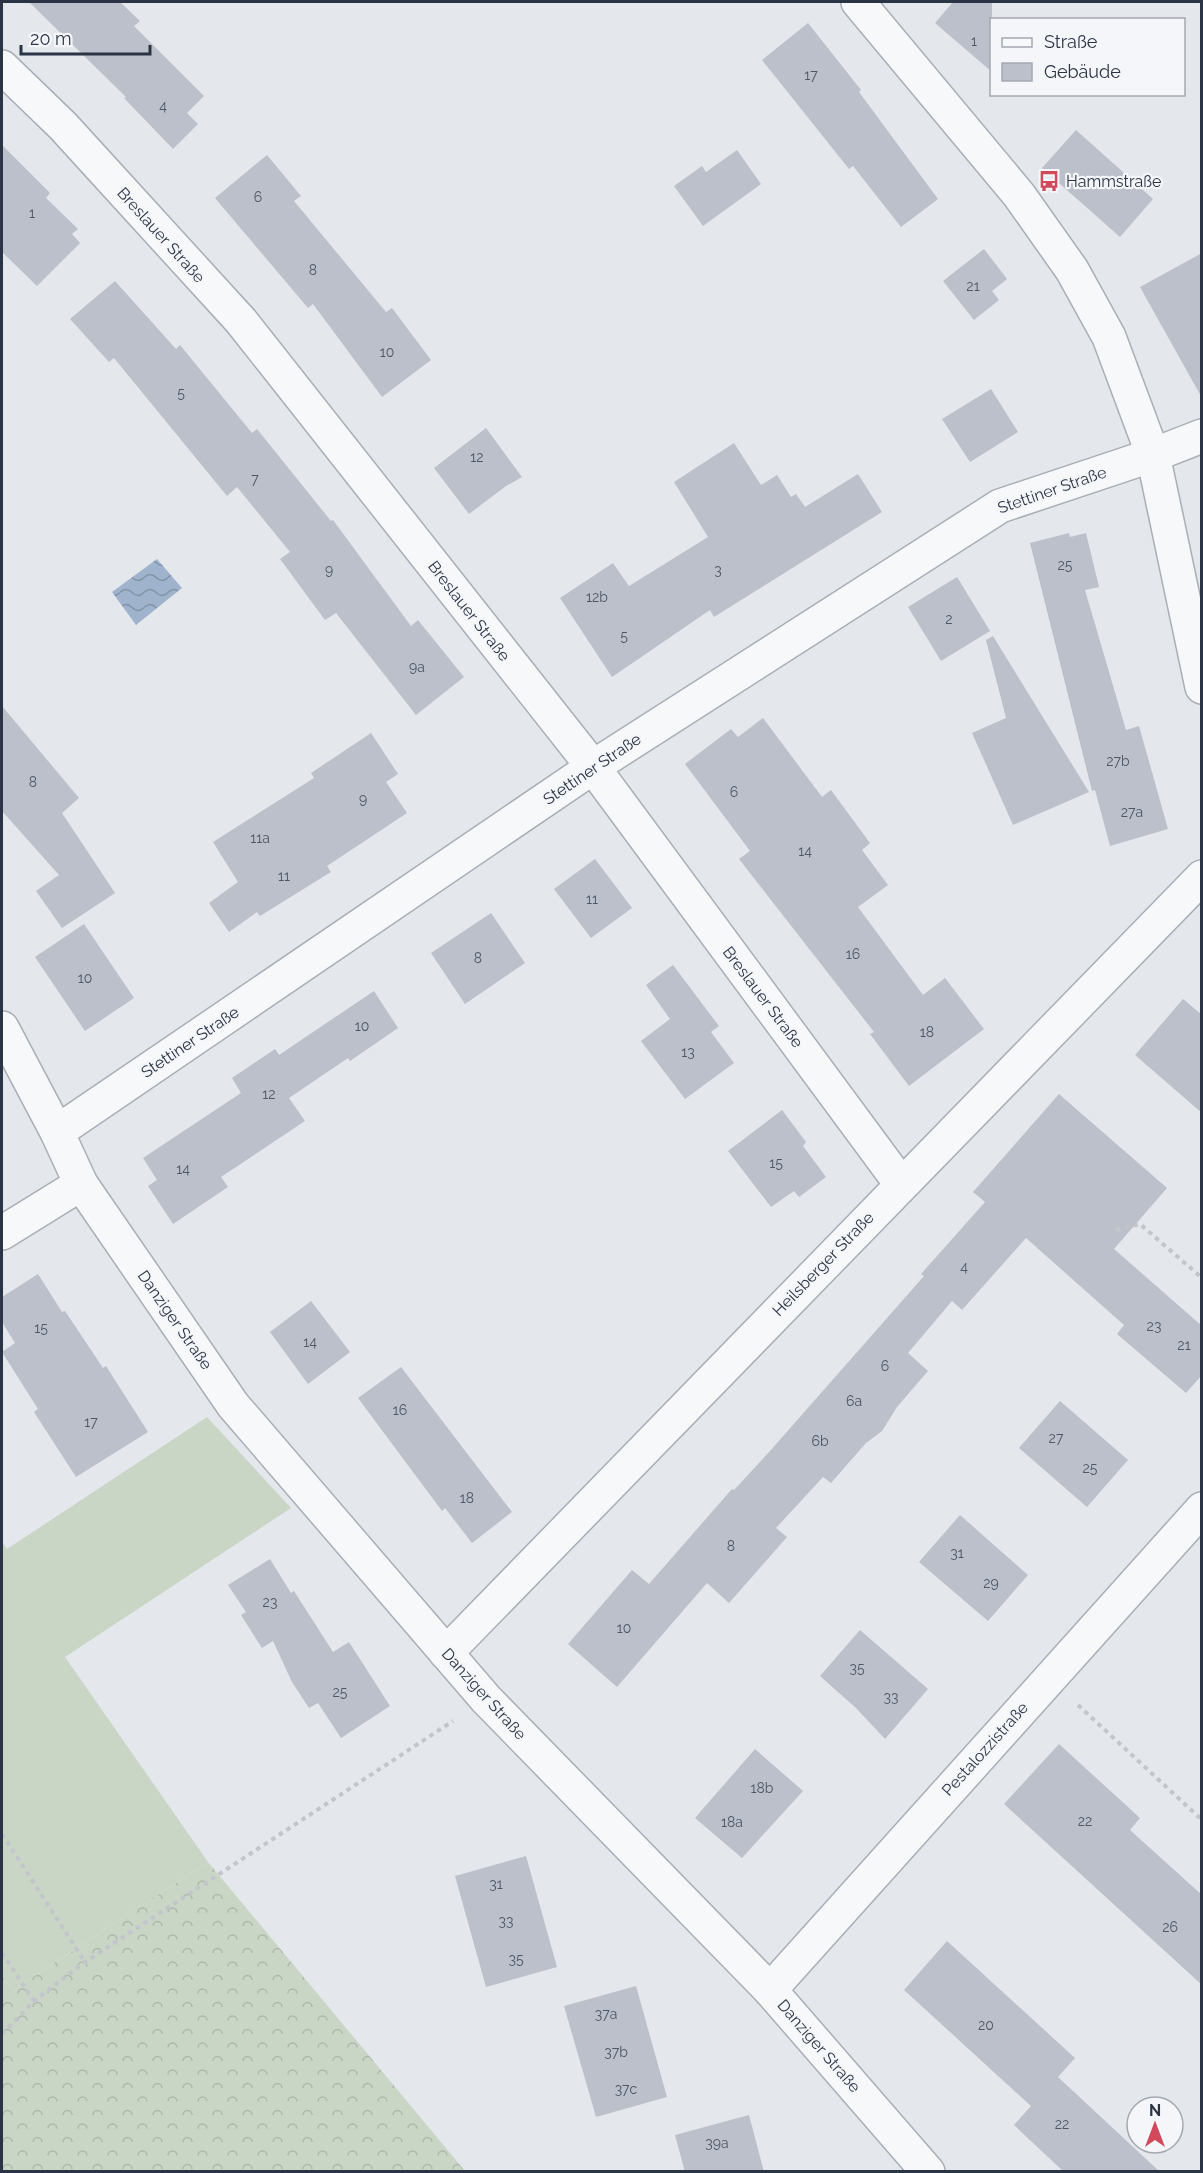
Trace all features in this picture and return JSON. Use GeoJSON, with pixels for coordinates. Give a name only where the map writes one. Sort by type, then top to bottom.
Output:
{"type":"FeatureCollection","features":[{"type":"Feature","properties":{"kind":"street"},"geometry":{"type":"LineString","coordinates":[[865,4],[1019,195],[1072,270],[1109,337],[1153,455],[1202,687]]}},
{"type":"Feature","properties":{"kind":"street","name":"Breslauer Straße"},"geometry":{"type":"LineString","coordinates":[[2,67],[63,126],[241,321],[592,767],[901,1184]]}},
{"type":"Feature","properties":{"kind":"street","name":"Stettiner Straße"},"geometry":{"type":"LineString","coordinates":[[57,1132],[592,767],[1000,506],[1153,455],[1202,436]]}},
{"type":"Feature","properties":{"kind":"street","name":"Heilsberger Straße"},"geometry":{"type":"LineString","coordinates":[[446,1653],[1202,877]]}},
{"type":"Feature","properties":{"kind":"street","name":"Danziger Straße"},"geometry":{"type":"LineString","coordinates":[[2,1028],[57,1132],[81,1184],[232,1405],[486,1699],[770,1990],[928,2172]]}},
{"type":"Feature","properties":{"kind":"street"},"geometry":{"type":"LineString","coordinates":[[2,1233],[81,1184]]}},
{"type":"Feature","properties":{"kind":"street","name":"Pestalozzistraße"},"geometry":{"type":"LineString","coordinates":[[770,1990],[1202,1509]]}},
{"type":"Feature","properties":{"kind":"path"},"geometry":{"type":"LineString","coordinates":[[1116,1230],[1140,1224],[1202,1278]]}},
{"type":"Feature","properties":{"kind":"path"},"geometry":{"type":"LineString","coordinates":[[1049,1678],[1202,1820]]}},
{"type":"Feature","properties":{"kind":"path"},"geometry":{"type":"LineString","coordinates":[[2,2034],[33,2001],[85,1962],[486,1699]]}},
{"type":"Feature","properties":{"kind":"path"},"geometry":{"type":"LineString","coordinates":[[2,1834],[85,1962]]}},
{"type":"Feature","properties":{"kind":"path"},"geometry":{"type":"LineString","coordinates":[[2,1953],[33,2001]]}},
{"type":"Feature","properties":{"kind":"green space"},"geometry":{"type":"Polygon","coordinates":[[[207,1417],[291,1508],[65,1657],[208,1862],[13,1990],[2,1976],[2,1542],[7,1549],[207,1417]]]}},
{"type":"Feature","properties":{"kind":"green space"},"geometry":{"type":"Polygon","coordinates":[[[208,1862],[465,2171],[2,2171],[2,1976],[13,1990],[208,1862]]]}},
{"type":"Feature","properties":{"kind":"water"},"geometry":{"type":"Polygon","coordinates":[[[157,559],[182,588],[136,625],[112,592],[157,559]]]}},
{"type":"Feature","properties":{"kind":"building"},"geometry":{"type":"Polygon","coordinates":[[[29,2],[120,2],[140,21],[134,26],[204,96],[187,113],[198,124],[173,149],[124,98],[126,97],[29,2]]]}},
{"type":"Feature","properties":{"kind":"building"},"geometry":{"type":"Polygon","coordinates":[[[953,2],[992,2],[990,70],[935,23],[953,2]]]}},
{"type":"Feature","properties":{"kind":"building"},"geometry":{"type":"Polygon","coordinates":[[[808,23],[861,90],[859,92],[938,199],[901,227],[853,166],[849,169],[762,60],[808,23]]]}},
{"type":"Feature","properties":{"kind":"building"},"geometry":{"type":"Polygon","coordinates":[[[1076,130],[1153,199],[1120,237],[1042,168],[1076,130]]]}},
{"type":"Feature","properties":{"kind":"building"},"geometry":{"type":"Polygon","coordinates":[[[2,145],[50,193],[46,198],[78,229],[72,234],[80,243],[37,286],[2,252],[2,145]]]}},
{"type":"Feature","properties":{"kind":"building"},"geometry":{"type":"Polygon","coordinates":[[[737,150],[761,184],[703,226],[674,186],[702,166],[706,172],[737,150]]]}},
{"type":"Feature","properties":{"kind":"building"},"geometry":{"type":"Polygon","coordinates":[[[267,155],[301,196],[294,201],[386,312],[392,308],[431,360],[382,397],[313,304],[308,308],[215,198],[267,155]]]}},
{"type":"Feature","properties":{"kind":"building"},"geometry":{"type":"Polygon","coordinates":[[[984,249],[1007,279],[992,291],[999,300],[974,320],[943,281],[984,249]]]}},
{"type":"Feature","properties":{"kind":"building"},"geometry":{"type":"Polygon","coordinates":[[[1202,253],[1202,398],[1140,287],[1202,253]]]}},
{"type":"Feature","properties":{"kind":"building"},"geometry":{"type":"Polygon","coordinates":[[[115,281],[176,349],[180,345],[252,433],[257,429],[331,521],[333,520],[411,626],[418,620],[464,677],[416,715],[336,613],[325,620],[280,559],[290,552],[237,487],[227,496],[114,358],[109,362],[70,319],[115,281]]]}},
{"type":"Feature","properties":{"kind":"building"},"geometry":{"type":"Polygon","coordinates":[[[991,389],[1018,432],[970,462],[942,419],[991,389]]]}},
{"type":"Feature","properties":{"kind":"building"},"geometry":{"type":"Polygon","coordinates":[[[486,428],[522,477],[469,514],[434,468],[486,428]]]}},
{"type":"Feature","properties":{"kind":"building"},"geometry":{"type":"Polygon","coordinates":[[[734,443],[761,485],[777,475],[791,497],[796,494],[805,507],[858,474],[882,512],[714,617],[710,610],[612,677],[560,598],[613,563],[629,586],[708,537],[674,482],[734,443]]]}},
{"type":"Feature","properties":{"kind":"building"},"geometry":{"type":"Polygon","coordinates":[[[1069,533],[1070,537],[1086,533],[1099,587],[1085,590],[1126,730],[1139,726],[1168,829],[1110,846],[1095,790],[1092,791],[1030,543],[1069,533]]]}},
{"type":"Feature","properties":{"kind":"building"},"geometry":{"type":"Polygon","coordinates":[[[957,577],[990,631],[941,661],[908,607],[957,577]]]}},
{"type":"Feature","properties":{"kind":"building"},"geometry":{"type":"Polygon","coordinates":[[[993,636],[1089,792],[1013,825],[972,733],[1006,718],[986,640],[993,636]]]}},
{"type":"Feature","properties":{"kind":"building"},"geometry":{"type":"Polygon","coordinates":[[[2,706],[79,798],[62,813],[115,893],[62,928],[36,891],[59,875],[2,811],[2,706]]]}},
{"type":"Feature","properties":{"kind":"building"},"geometry":{"type":"Polygon","coordinates":[[[763,718],[822,797],[831,790],[870,843],[862,850],[888,885],[858,907],[923,995],[945,978],[984,1029],[909,1086],[870,1034],[874,1032],[739,859],[750,851],[685,764],[731,729],[738,737],[763,718]]]}},
{"type":"Feature","properties":{"kind":"building"},"geometry":{"type":"Polygon","coordinates":[[[371,733],[398,774],[386,782],[407,813],[327,866],[331,872],[260,916],[257,912],[229,932],[209,903],[238,882],[213,842],[314,778],[311,773],[371,733]]]}},
{"type":"Feature","properties":{"kind":"building"},"geometry":{"type":"Polygon","coordinates":[[[595,859],[632,908],[591,938],[554,889],[595,859]]]}},
{"type":"Feature","properties":{"kind":"building"},"geometry":{"type":"Polygon","coordinates":[[[491,913],[525,963],[465,1004],[431,953],[491,913]]]}},
{"type":"Feature","properties":{"kind":"building"},"geometry":{"type":"Polygon","coordinates":[[[84,924],[134,998],[85,1031],[35,957],[84,924]]]}},
{"type":"Feature","properties":{"kind":"building"},"geometry":{"type":"Polygon","coordinates":[[[673,965],[719,1026],[711,1032],[734,1063],[685,1099],[641,1041],[670,1019],[646,985],[673,965]]]}},
{"type":"Feature","properties":{"kind":"building"},"geometry":{"type":"Polygon","coordinates":[[[374,991],[398,1028],[350,1061],[348,1058],[289,1098],[305,1121],[221,1177],[228,1187],[173,1224],[148,1186],[157,1180],[143,1158],[241,1093],[232,1078],[275,1049],[279,1055],[374,991]]]}},
{"type":"Feature","properties":{"kind":"building"},"geometry":{"type":"Polygon","coordinates":[[[1183,999],[1202,1015],[1202,1113],[1135,1055],[1183,999]]]}},
{"type":"Feature","properties":{"kind":"building"},"geometry":{"type":"Polygon","coordinates":[[[1059,1094],[1167,1188],[1114,1249],[1202,1326],[1202,1375],[1186,1393],[1117,1334],[1124,1325],[1026,1238],[962,1310],[952,1301],[908,1353],[928,1371],[897,1407],[882,1431],[866,1443],[831,1483],[823,1477],[776,1528],[787,1537],[729,1603],[707,1583],[617,1687],[568,1644],[632,1570],[649,1584],[732,1489],[734,1490],[770,1451],[924,1276],[921,1274],[985,1202],[973,1192],[1059,1094]]]}},
{"type":"Feature","properties":{"kind":"building"},"geometry":{"type":"Polygon","coordinates":[[[782,1110],[806,1142],[803,1146],[826,1177],[799,1197],[794,1191],[771,1207],[728,1151],[782,1110]]]}},
{"type":"Feature","properties":{"kind":"building"},"geometry":{"type":"Polygon","coordinates":[[[38,1274],[62,1312],[65,1311],[103,1368],[106,1366],[148,1432],[76,1477],[34,1412],[38,1409],[2,1352],[15,1343],[2,1322],[2,1297],[38,1274]]]}},
{"type":"Feature","properties":{"kind":"building"},"geometry":{"type":"Polygon","coordinates":[[[311,1301],[350,1352],[308,1384],[270,1332],[311,1301]]]}},
{"type":"Feature","properties":{"kind":"building"},"geometry":{"type":"Polygon","coordinates":[[[401,1367],[512,1512],[472,1543],[445,1508],[442,1511],[358,1398],[401,1367]]]}},
{"type":"Feature","properties":{"kind":"building"},"geometry":{"type":"Polygon","coordinates":[[[1060,1401],[1128,1460],[1087,1507],[1019,1448],[1060,1401]]]}},
{"type":"Feature","properties":{"kind":"building"},"geometry":{"type":"Polygon","coordinates":[[[960,1515],[1028,1575],[988,1621],[919,1562],[960,1515]]]}},
{"type":"Feature","properties":{"kind":"building"},"geometry":{"type":"Polygon","coordinates":[[[270,1559],[291,1593],[294,1591],[333,1652],[349,1642],[390,1706],[341,1738],[318,1703],[309,1708],[292,1682],[273,1641],[262,1648],[241,1615],[246,1612],[228,1585],[270,1559]]]}},
{"type":"Feature","properties":{"kind":"building"},"geometry":{"type":"Polygon","coordinates":[[[860,1630],[928,1689],[885,1739],[856,1708],[820,1676],[860,1630]]]}},
{"type":"Feature","properties":{"kind":"building"},"geometry":{"type":"Polygon","coordinates":[[[1059,1744],[1140,1818],[1130,1830],[1202,1895],[1202,1985],[1004,1804],[1059,1744]]]}},
{"type":"Feature","properties":{"kind":"building"},"geometry":{"type":"Polygon","coordinates":[[[755,1749],[803,1791],[742,1858],[695,1818],[755,1749]]]}},
{"type":"Feature","properties":{"kind":"building"},"geometry":{"type":"Polygon","coordinates":[[[526,1856],[557,1967],[486,1987],[455,1876],[526,1856]]]}},
{"type":"Feature","properties":{"kind":"building"},"geometry":{"type":"Polygon","coordinates":[[[947,1941],[1075,2058],[1058,2077],[1125,2139],[1125,2155],[1142,2155],[1160,2172],[1064,2172],[1014,2125],[1031,2106],[904,1990],[947,1941]]]}},
{"type":"Feature","properties":{"kind":"building"},"geometry":{"type":"Polygon","coordinates":[[[636,1986],[667,2097],[596,2117],[564,2006],[636,1986]]]}},
{"type":"Feature","properties":{"kind":"building"},"geometry":{"type":"Polygon","coordinates":[[[749,2115],[764,2172],[685,2172],[675,2135],[749,2115]]]}},
{"type":"Feature","properties":{"kind":"place","name":"Hammstraße"},"geometry":{"type":"Point","coordinates":[1049,181]}}]}
